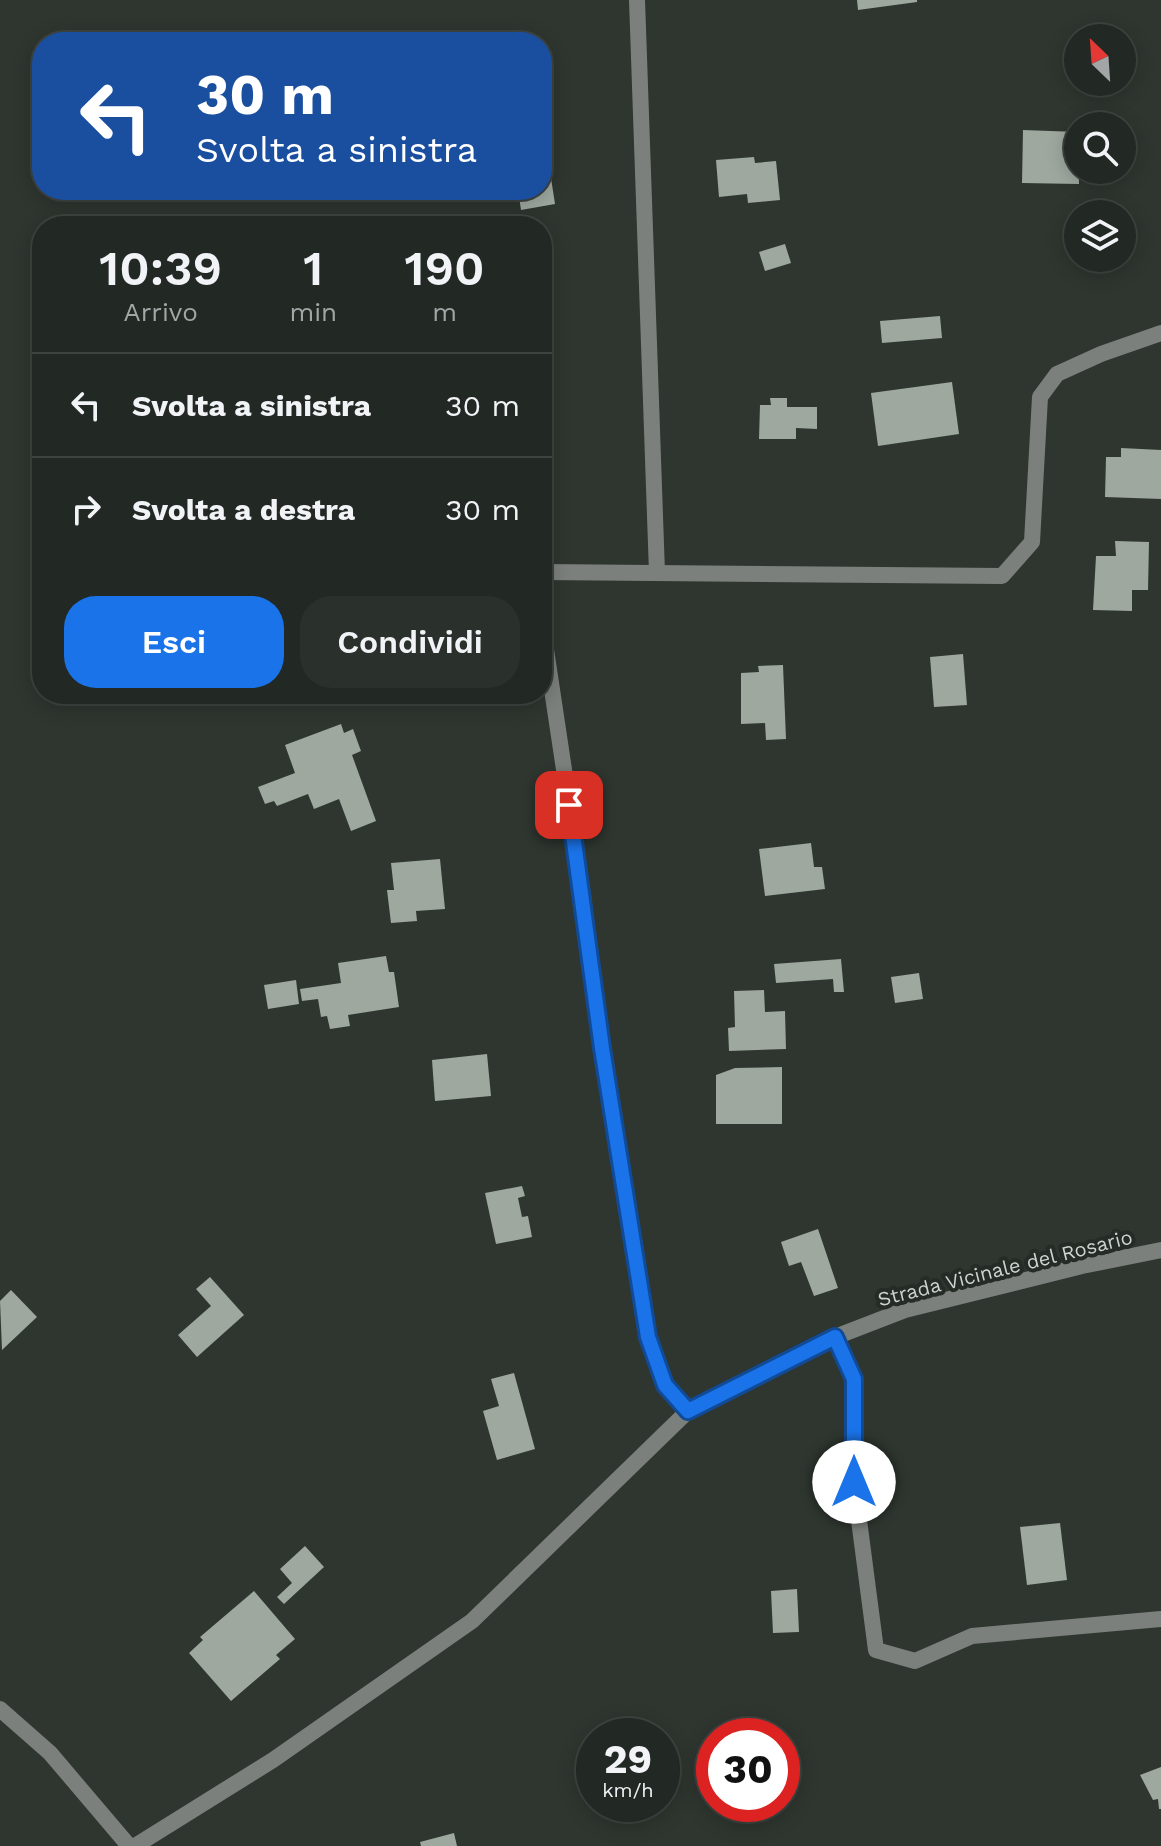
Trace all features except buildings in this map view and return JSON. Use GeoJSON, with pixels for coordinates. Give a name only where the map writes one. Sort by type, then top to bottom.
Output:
{"type":"FeatureCollection","features":[{"type":"Feature","properties":{"kind":"street"},"geometry":{"type":"LineString","coordinates":[[637,0],[657,573]]}},
{"type":"Feature","properties":{"kind":"street"},"geometry":{"type":"LineString","coordinates":[[552,572],[1002,576],[1032,542],[1040,397],[1057,374],[1101,354],[1161,333]]}},
{"type":"Feature","properties":{"kind":"street"},"geometry":{"type":"LineString","coordinates":[[552,690],[602,1048],[648,1337],[665,1385],[688,1411]]}},
{"type":"Feature","properties":{"kind":"street","name":"Strada Vicinale del Rosario"},"geometry":{"type":"LineString","coordinates":[[132,1846],[273,1760],[472,1621],[688,1411],[835,1337],[905,1310],[1082,1266],[1161,1250]]}},
{"type":"Feature","properties":{"kind":"street"},"geometry":{"type":"LineString","coordinates":[[835,1337],[854,1379],[854,1482],[876,1650],[915,1661],[972,1636],[1161,1619]]}},
{"type":"Feature","properties":{"kind":"street"},"geometry":{"type":"LineString","coordinates":[[0,1709],[50,1753],[132,1846]]}},
{"type":"Feature","properties":{"kind":"route"},"geometry":{"type":"LineString","coordinates":[[569,805],[602,1048],[648,1337],[665,1385],[688,1411],[835,1337],[854,1379],[854,1482]]}}]}
